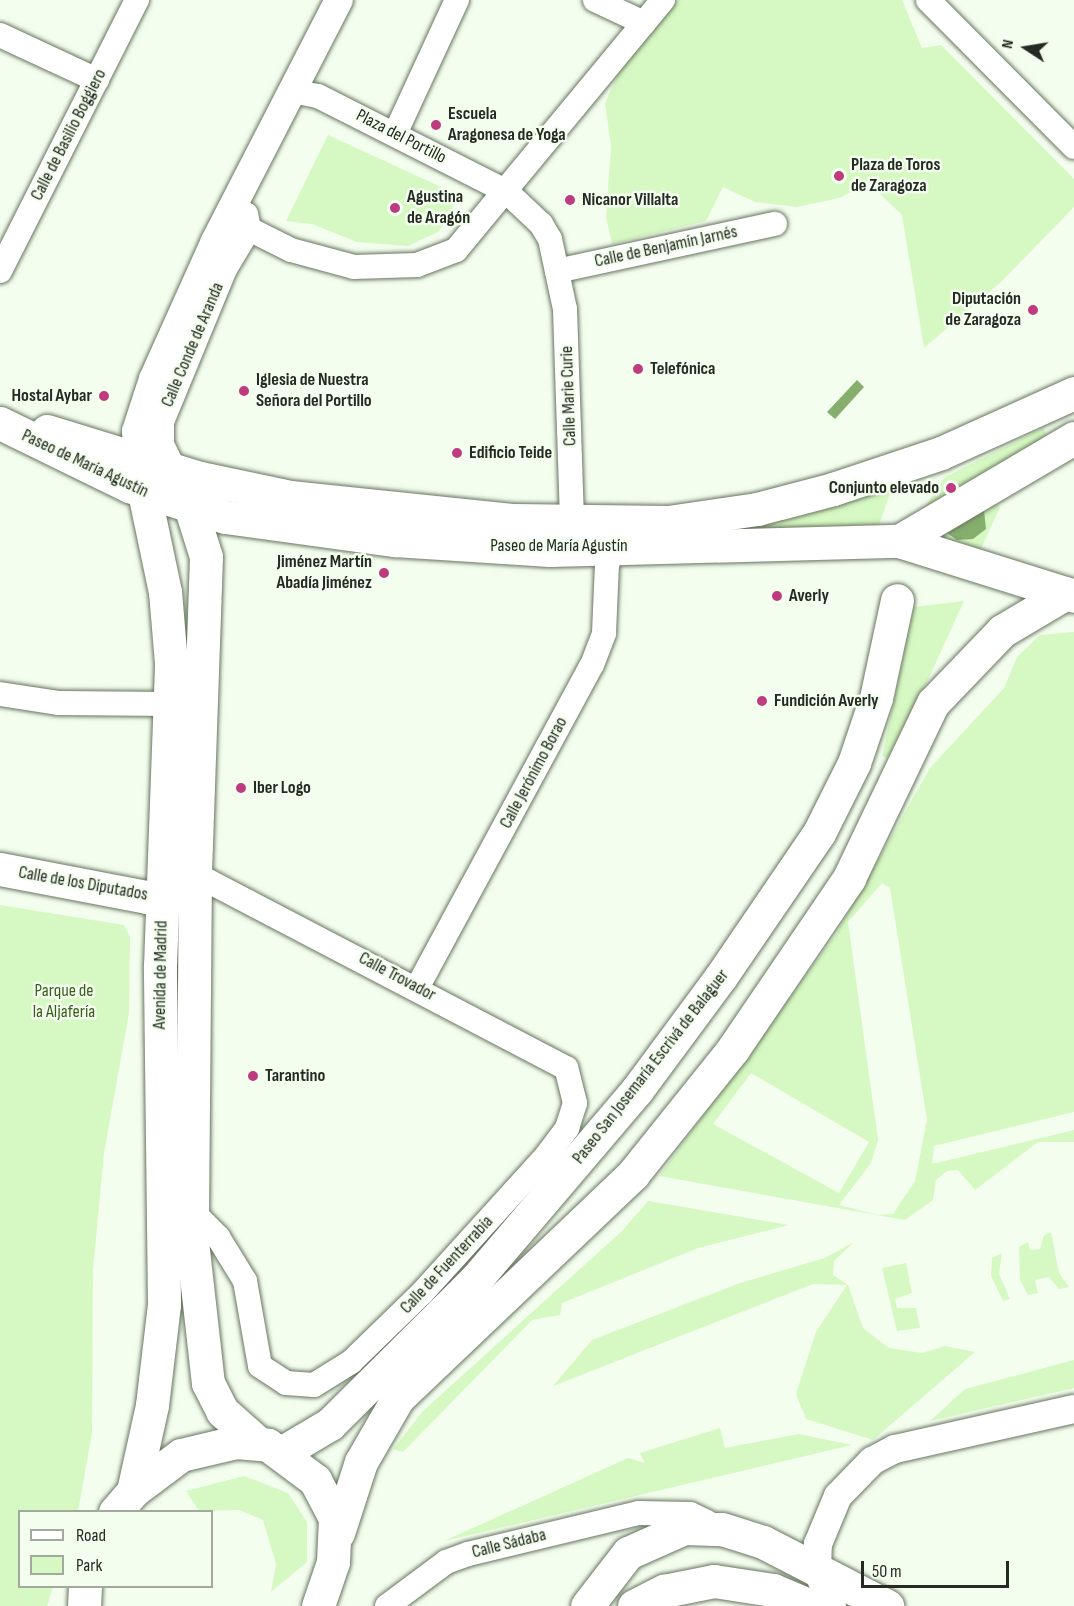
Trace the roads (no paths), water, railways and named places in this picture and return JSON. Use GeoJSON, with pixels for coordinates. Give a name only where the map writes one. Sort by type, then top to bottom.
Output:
{"type":"FeatureCollection","features":[{"type":"Feature","properties":{"kind":"main road","name":"Paseo de María Agustín"},"geometry":{"type":"LineString","coordinates":[[0,422],[27,424],[174,471],[339,504],[572,522],[692,521],[791,501],[941,453],[1074,393]]}},
{"type":"Feature","properties":{"kind":"main road","name":"Paseo de María Agustín"},"geometry":{"type":"LineString","coordinates":[[0,422],[144,492],[194,508],[274,526],[394,540],[550,549],[614,546],[782,548],[899,541],[1074,438]]}},
{"type":"Feature","properties":{"kind":"main road","name":"Calle Conde de Aranda"},"geometry":{"type":"LineString","coordinates":[[174,471],[194,508]]}},
{"type":"Feature","properties":{"kind":"main road","name":"Avenida de Madrid"},"geometry":{"type":"LineString","coordinates":[[124,1501],[152,1405],[164,1304],[163,895],[170,704],[169,620],[144,492]]}},
{"type":"Feature","properties":{"kind":"main road","name":"Avenida de Madrid"},"geometry":{"type":"LineString","coordinates":[[194,508],[206,557],[195,874],[192,1211],[208,1383],[222,1411],[269,1446],[327,1496],[338,1533]]}},
{"type":"Feature","properties":{"kind":"main road"},"geometry":{"type":"LineString","coordinates":[[899,541],[1070,594]]}},
{"type":"Feature","properties":{"kind":"main road"},"geometry":{"type":"LineString","coordinates":[[318,1606],[361,1462],[398,1398],[654,1151],[825,919],[933,703],[1002,631],[1070,594]]}},
{"type":"Feature","properties":{"kind":"main road","name":"Paseo San Josemaría Escrivá de Balaguer"},"geometry":{"type":"LineString","coordinates":[[269,1446],[330,1424],[477,1278],[637,1090],[720,978],[836,803],[867,729],[897,600]]}},
{"type":"Feature","properties":{"kind":"main road","name":"Calle de los Diputados"},"geometry":{"type":"LineString","coordinates":[[0,869],[140,896],[163,895],[195,874]]}},
{"type":"Feature","properties":{"kind":"main road"},"geometry":{"type":"LineString","coordinates":[[124,1501],[181,1455],[213,1445],[269,1446]]}},
{"type":"Feature","properties":{"kind":"main road"},"geometry":{"type":"LineString","coordinates":[[587,1606],[649,1525],[722,1529],[817,1569],[887,1606]]}},
{"type":"Feature","properties":{"kind":"main road"},"geometry":{"type":"LineString","coordinates":[[634,1606],[689,1584],[745,1583],[811,1606]]}},
{"type":"Feature","properties":{"kind":"street","name":"Calle de Basilio Boggiero"},"geometry":{"type":"LineString","coordinates":[[0,271],[137,0]]}},
{"type":"Feature","properties":{"kind":"street","name":"Calle Conde de Aranda"},"geometry":{"type":"LineString","coordinates":[[136,459],[142,404],[246,182],[339,0]]}},
{"type":"Feature","properties":{"kind":"street"},"geometry":{"type":"LineString","coordinates":[[395,134],[456,0]]}},
{"type":"Feature","properties":{"kind":"street"},"geometry":{"type":"LineString","coordinates":[[595,0],[645,23]]}},
{"type":"Feature","properties":{"kind":"street"},"geometry":{"type":"LineString","coordinates":[[246,182],[249,229],[335,264],[417,265],[466,243],[663,0]]}},
{"type":"Feature","properties":{"kind":"street"},"geometry":{"type":"LineString","coordinates":[[928,0],[1074,147]]}},
{"type":"Feature","properties":{"kind":"street"},"geometry":{"type":"LineString","coordinates":[[0,35],[97,80]]}},
{"type":"Feature","properties":{"kind":"street","name":"Plaza del Portillo"},"geometry":{"type":"LineString","coordinates":[[292,91],[308,91],[507,192],[541,224],[557,271]]}},
{"type":"Feature","properties":{"kind":"street","name":"Calle de Benjamín Jarnés"},"geometry":{"type":"LineString","coordinates":[[557,271],[774,224]]}},
{"type":"Feature","properties":{"kind":"street","name":"Calle Conde de Aranda"},"geometry":{"type":"LineString","coordinates":[[174,471],[162,444],[162,423],[225,269],[249,229]]}},
{"type":"Feature","properties":{"kind":"street","name":"Calle Marie Curie"},"geometry":{"type":"LineString","coordinates":[[557,271],[567,326],[572,522]]}},
{"type":"Feature","properties":{"kind":"street","name":"Avenida de Madrid"},"geometry":{"type":"LineString","coordinates":[[136,459],[144,492]]}},
{"type":"Feature","properties":{"kind":"street","name":"Calle Jerónimo Borao"},"geometry":{"type":"LineString","coordinates":[[417,988],[592,665],[604,633],[607,565],[614,546]]}},
{"type":"Feature","properties":{"kind":"street"},"geometry":{"type":"LineString","coordinates":[[0,694],[58,703],[170,704]]}},
{"type":"Feature","properties":{"kind":"street","name":"Calle Trovador"},"geometry":{"type":"LineString","coordinates":[[195,874],[417,988],[566,1068],[575,1103]]}},
{"type":"Feature","properties":{"kind":"street","name":"Calle de Fuenterrabía"},"geometry":{"type":"LineString","coordinates":[[192,1211],[218,1237],[243,1277],[260,1366],[286,1383],[314,1385],[329,1379],[375,1340],[547,1155],[567,1128],[575,1103]]}},
{"type":"Feature","properties":{"kind":"street"},"geometry":{"type":"LineString","coordinates":[[832,1606],[817,1569],[818,1544],[830,1511],[872,1461],[895,1449],[1074,1409]]}},
{"type":"Feature","properties":{"kind":"street","name":"Calle Sádaba"},"geometry":{"type":"LineString","coordinates":[[387,1606],[446,1562],[649,1525]]}},
{"type":"Feature","properties":{"kind":"place","name":"Escuela Aragonesa de Yoga"},"geometry":{"type":"Point","coordinates":[436,125]}},
{"type":"Feature","properties":{"kind":"place","name":"Plaza de Toros de Zaragoza"},"geometry":{"type":"Point","coordinates":[839,176]}},
{"type":"Feature","properties":{"kind":"place","name":"Nicanor Villalta"},"geometry":{"type":"Point","coordinates":[570,200]}},
{"type":"Feature","properties":{"kind":"place","name":"Agustina de Aragón"},"geometry":{"type":"Point","coordinates":[395,208]}},
{"type":"Feature","properties":{"kind":"place","name":"Diputación de Zaragoza"},"geometry":{"type":"Point","coordinates":[1033,310]}},
{"type":"Feature","properties":{"kind":"place","name":"Telefónica"},"geometry":{"type":"Point","coordinates":[638,369]}},
{"type":"Feature","properties":{"kind":"place","name":"Iglesia de Nuestra Señora del Portillo"},"geometry":{"type":"Point","coordinates":[244,391]}},
{"type":"Feature","properties":{"kind":"place","name":"Hostal Aybar"},"geometry":{"type":"Point","coordinates":[104,396]}},
{"type":"Feature","properties":{"kind":"place","name":"Edificio Teide"},"geometry":{"type":"Point","coordinates":[457,453]}},
{"type":"Feature","properties":{"kind":"place","name":"Conjunto elevado"},"geometry":{"type":"Point","coordinates":[951,488]}},
{"type":"Feature","properties":{"kind":"place","name":"Jiménez Martín Abadía Jiménez"},"geometry":{"type":"Point","coordinates":[384,573]}},
{"type":"Feature","properties":{"kind":"place","name":"Averly"},"geometry":{"type":"Point","coordinates":[777,596]}},
{"type":"Feature","properties":{"kind":"place","name":"Fundición Averly"},"geometry":{"type":"Point","coordinates":[762,701]}},
{"type":"Feature","properties":{"kind":"place","name":"Iber Logo"},"geometry":{"type":"Point","coordinates":[241,788]}},
{"type":"Feature","properties":{"kind":"place","name":"Tarantino"},"geometry":{"type":"Point","coordinates":[253,1076]}},
{"type":"Feature","properties":{"kind":"park label","name":"Parque de la Aljafería"},"geometry":{"type":"Point","coordinates":[64,1002]}}]}
